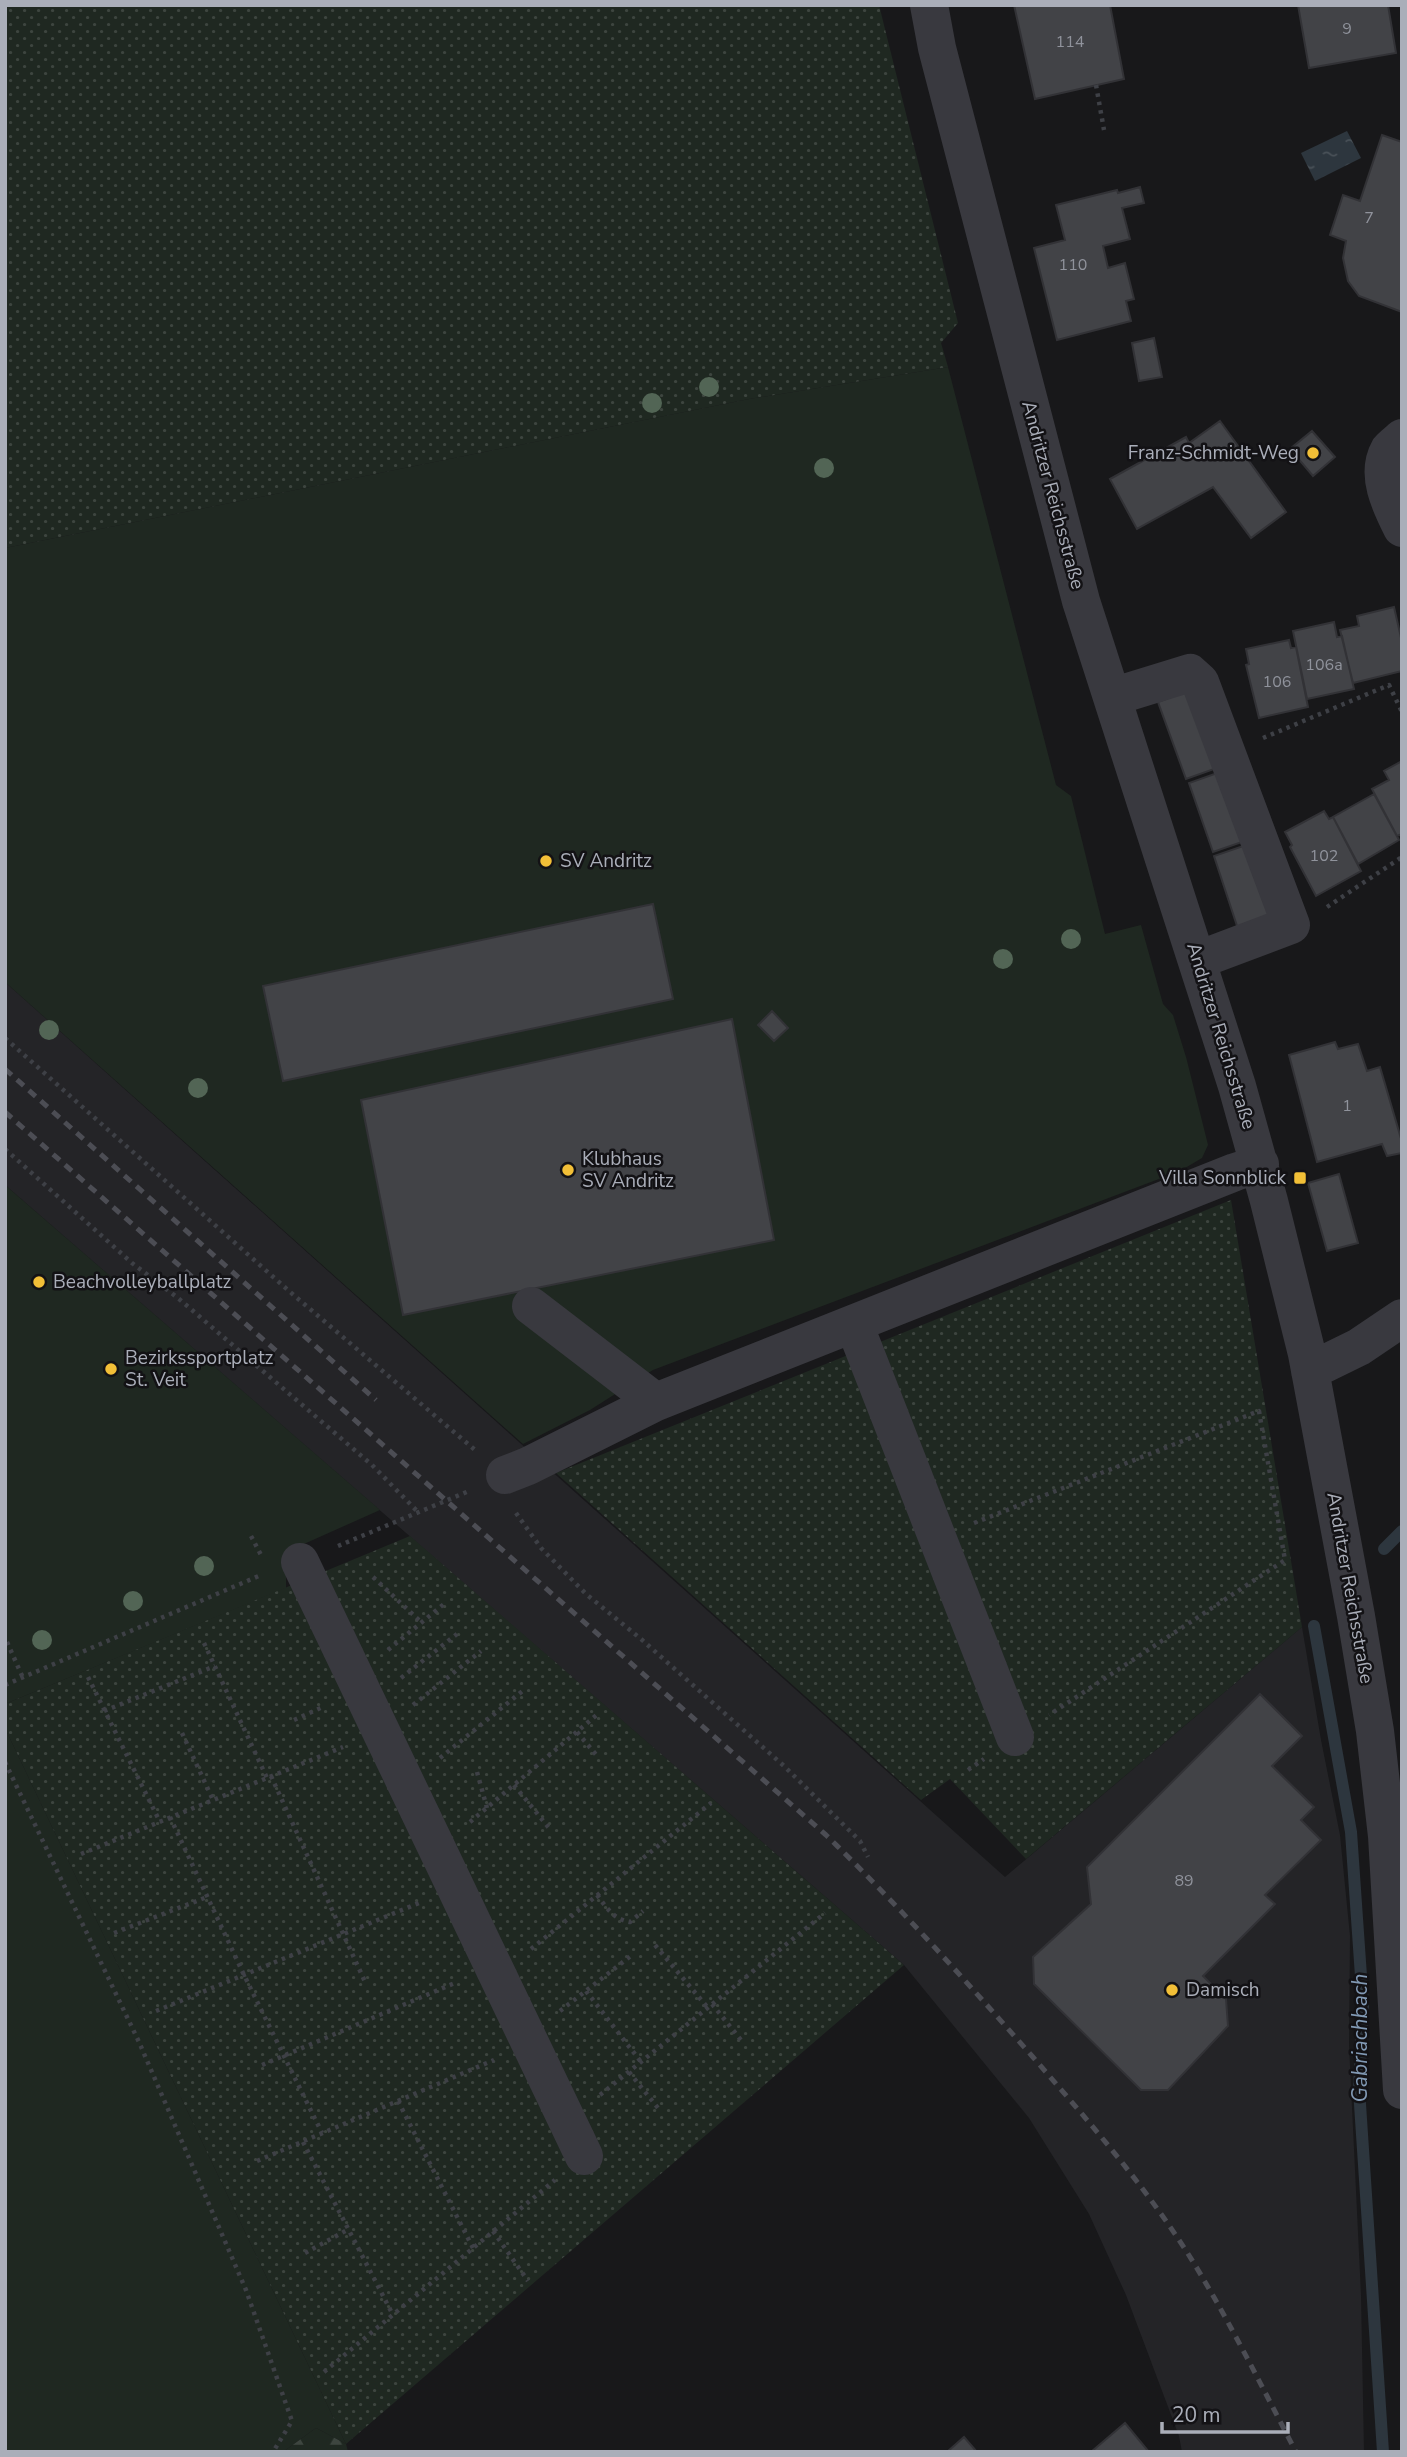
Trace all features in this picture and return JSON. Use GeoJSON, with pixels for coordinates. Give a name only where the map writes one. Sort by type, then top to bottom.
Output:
{"type":"FeatureCollection","features":[{"type":"Feature","properties":{"kind":"street","name":"Andritzer Reichsstraße"},"geometry":{"type":"LineString","coordinates":[[929,5],[937,48],[1081,601],[1198,960],[1260,1164],[1310,1371],[1356,1616],[1388,1730],[1387,1836],[1402,2090]]}},
{"type":"Feature","properties":{"kind":"street"},"geometry":{"type":"LineString","coordinates":[[1402,438],[1389,450],[1384,471],[1388,501],[1402,528]]}},
{"type":"Feature","properties":{"kind":"street"},"geometry":{"type":"LineString","coordinates":[[1112,697],[1190,673],[1200,682],[1291,925],[1198,960]]}},
{"type":"Feature","properties":{"kind":"street"},"geometry":{"type":"LineString","coordinates":[[505,1475],[656,1402],[1260,1164]]}},
{"type":"Feature","properties":{"kind":"street"},"geometry":{"type":"LineString","coordinates":[[531,1306],[656,1402]]}},
{"type":"Feature","properties":{"kind":"street"},"geometry":{"type":"LineString","coordinates":[[1310,1371],[1359,1347],[1402,1318]]}},
{"type":"Feature","properties":{"kind":"street"},"geometry":{"type":"LineString","coordinates":[[854,1324],[1015,1737]]}},
{"type":"Feature","properties":{"kind":"street"},"geometry":{"type":"LineString","coordinates":[[285,1567],[368,1705],[584,2157]]}},
{"type":"Feature","properties":{"kind":"path"},"geometry":{"type":"LineString","coordinates":[[1096,85],[1104,130]]}},
{"type":"Feature","properties":{"kind":"path"},"geometry":{"type":"LineString","coordinates":[[1227,753],[1389,685],[1402,712]]}},
{"type":"Feature","properties":{"kind":"path"},"geometry":{"type":"LineString","coordinates":[[1291,925],[1304,922],[1402,857]]}},
{"type":"Feature","properties":{"kind":"path"},"geometry":{"type":"LineString","coordinates":[[5,1038],[289,1291],[505,1475],[508,1501],[541,1548],[586,1594],[784,1766],[860,1840],[868,1857]]}},
{"type":"Feature","properties":{"kind":"path"},"geometry":{"type":"LineString","coordinates":[[5,1149],[132,1263],[178,1298],[372,1465],[419,1513]]}},
{"type":"Feature","properties":{"kind":"path"},"geometry":{"type":"LineString","coordinates":[[937,1538],[1259,1411],[1285,1560],[968,1770]]}},
{"type":"Feature","properties":{"kind":"path"},"geometry":{"type":"LineString","coordinates":[[5,1685],[505,1475]]}},
{"type":"Feature","properties":{"kind":"path"},"geometry":{"type":"LineString","coordinates":[[373,1577],[422,1623]]}},
{"type":"Feature","properties":{"kind":"path"},"geometry":{"type":"LineString","coordinates":[[368,1705],[422,1623],[444,1604]]}},
{"type":"Feature","properties":{"kind":"path"},"geometry":{"type":"LineString","coordinates":[[81,1854],[269,1777],[368,1705],[457,1634]]}},
{"type":"Feature","properties":{"kind":"path"},"geometry":{"type":"LineString","coordinates":[[7,1642],[23,1678]]}},
{"type":"Feature","properties":{"kind":"path"},"geometry":{"type":"LineString","coordinates":[[204,1643],[366,1984]]}},
{"type":"Feature","properties":{"kind":"path"},"geometry":{"type":"LineString","coordinates":[[368,1705],[481,1651]]}},
{"type":"Feature","properties":{"kind":"path"},"geometry":{"type":"LineString","coordinates":[[104,1711],[215,1665]]}},
{"type":"Feature","properties":{"kind":"path"},"geometry":{"type":"LineString","coordinates":[[88,1677],[160,1822]]}},
{"type":"Feature","properties":{"kind":"path"},"geometry":{"type":"LineString","coordinates":[[406,1784],[525,1689]]}},
{"type":"Feature","properties":{"kind":"path"},"geometry":{"type":"LineString","coordinates":[[437,1849],[599,1713]]}},
{"type":"Feature","properties":{"kind":"path"},"geometry":{"type":"LineString","coordinates":[[577,1732],[598,1757]]}},
{"type":"Feature","properties":{"kind":"path"},"geometry":{"type":"LineString","coordinates":[[182,1733],[213,1800]]}},
{"type":"Feature","properties":{"kind":"path"},"geometry":{"type":"LineString","coordinates":[[5,1762],[139,2042],[246,2290],[292,2421],[273,2452]]}},
{"type":"Feature","properties":{"kind":"path"},"geometry":{"type":"LineString","coordinates":[[477,1772],[487,1808]]}},
{"type":"Feature","properties":{"kind":"path"},"geometry":{"type":"LineString","coordinates":[[514,1785],[549,1828]]}},
{"type":"Feature","properties":{"kind":"path"},"geometry":{"type":"LineString","coordinates":[[262,2065],[495,1971],[597,1895],[711,1803]]}},
{"type":"Feature","properties":{"kind":"path"},"geometry":{"type":"LineString","coordinates":[[170,1817],[322,2133]]}},
{"type":"Feature","properties":{"kind":"path"},"geometry":{"type":"LineString","coordinates":[[156,2011],[456,1889]]}},
{"type":"Feature","properties":{"kind":"path"},"geometry":{"type":"LineString","coordinates":[[597,1895],[613,1916],[620,1920],[630,1922],[643,1911]]}},
{"type":"Feature","properties":{"kind":"path"},"geometry":{"type":"LineString","coordinates":[[114,1933],[207,1897]]}},
{"type":"Feature","properties":{"kind":"path"},"geometry":{"type":"LineString","coordinates":[[567,2122],[825,1913]]}},
{"type":"Feature","properties":{"kind":"path"},"geometry":{"type":"LineString","coordinates":[[655,1945],[741,2040]]}},
{"type":"Feature","properties":{"kind":"path"},"geometry":{"type":"LineString","coordinates":[[257,2161],[398,2101],[528,2041],[632,1955]]}},
{"type":"Feature","properties":{"kind":"path"},"geometry":{"type":"LineString","coordinates":[[586,1991],[641,2062]]}},
{"type":"Feature","properties":{"kind":"path"},"geometry":{"type":"LineString","coordinates":[[629,2072],[658,2108]]}},
{"type":"Feature","properties":{"kind":"path"},"geometry":{"type":"LineString","coordinates":[[398,2101],[473,2248]]}},
{"type":"Feature","properties":{"kind":"path"},"geometry":{"type":"LineString","coordinates":[[303,2142],[393,2315]]}},
{"type":"Feature","properties":{"kind":"path"},"geometry":{"type":"LineString","coordinates":[[324,2372],[584,2157]]}},
{"type":"Feature","properties":{"kind":"path"},"geometry":{"type":"LineString","coordinates":[[305,2253],[349,2230]]}},
{"type":"Feature","properties":{"kind":"path"},"geometry":{"type":"LineString","coordinates":[[494,2231],[528,2281]]}},
{"type":"Feature","properties":{"kind":"shaded area"},"geometry":{"type":"Polygon","coordinates":[[[5,982],[1005,1877],[1302,1627],[1340,1835],[1350,1936],[1349,2045],[1361,2295],[1364,2452],[1182,2452],[1179,2436],[1126,2295],[1089,2214],[1029,2118],[904,1965],[5,1185],[5,982]]]}},
{"type":"Feature","properties":{"kind":"green space"},"geometry":{"type":"Polygon","coordinates":[[[5,5],[879,5],[958,323],[941,343],[948,367],[749,399],[5,548],[5,5]]]}},
{"type":"Feature","properties":{"kind":"green space","name":"SV Andritz"},"geometry":{"type":"Polygon","coordinates":[[[948,367],[1056,785],[1071,796],[1105,934],[1141,925],[1163,1004],[1173,1015],[1186,1057],[1208,1145],[1202,1158],[1180,1171],[653,1370],[590,1410],[523,1444],[5,982],[5,548],[749,399],[948,367]]]}},
{"type":"Feature","properties":{"kind":"green space","name":"Bezirkssportplatz St. Veit"},"geometry":{"type":"Polygon","coordinates":[[[5,1185],[380,1510],[286,1552],[286,1588],[5,1704],[5,1185]]]}},
{"type":"Feature","properties":{"kind":"green space"},"geometry":{"type":"Polygon","coordinates":[[[1231,1200],[1302,1627],[1026,1859],[950,1779],[921,1800],[556,1473],[1231,1200]]]}},
{"type":"Feature","properties":{"kind":"green space"},"geometry":{"type":"Polygon","coordinates":[[[410,1536],[904,1965],[346,2444],[5,1728],[5,1704],[410,1536]]]}},
{"type":"Feature","properties":{"kind":"green space"},"geometry":{"type":"Polygon","coordinates":[[[5,1728],[346,2444],[316,2428],[283,2452],[5,2452],[5,1728]]]}},
{"type":"Feature","properties":{"kind":"green space"},"geometry":{"type":"Polygon","coordinates":[[[316,2428],[346,2444],[348,2452],[283,2452],[316,2428]]]}},
{"type":"Feature","properties":{"kind":"water"},"geometry":{"type":"Polygon","coordinates":[[[1347,131],[1361,158],[1315,181],[1301,153],[1347,131]]]}},
{"type":"Feature","properties":{"kind":"building"},"geometry":{"type":"Polygon","coordinates":[[[1014,5],[1110,5],[1124,79],[1035,99],[1014,5]]]}},
{"type":"Feature","properties":{"kind":"building"},"geometry":{"type":"Polygon","coordinates":[[[1298,5],[1388,5],[1396,53],[1309,68],[1298,5]]]}},
{"type":"Feature","properties":{"kind":"building"},"geometry":{"type":"Polygon","coordinates":[[[1382,135],[1402,142],[1402,312],[1359,296],[1348,281],[1343,258],[1346,241],[1330,235],[1343,195],[1360,201],[1382,135]]]}},
{"type":"Feature","properties":{"kind":"building"},"geometry":{"type":"Polygon","coordinates":[[[1140,187],[1144,203],[1122,208],[1130,239],[1103,246],[1108,268],[1125,263],[1134,299],[1126,301],[1131,321],[1057,340],[1034,248],[1065,240],[1056,205],[1140,187]]]}},
{"type":"Feature","properties":{"kind":"building"},"geometry":{"type":"Polygon","coordinates":[[[1154,338],[1162,377],[1139,381],[1132,343],[1154,338]]]}},
{"type":"Feature","properties":{"kind":"building"},"geometry":{"type":"Polygon","coordinates":[[[1220,421],[1286,512],[1251,538],[1213,487],[1137,529],[1110,479],[1186,437],[1189,443],[1220,421]]]}},
{"type":"Feature","properties":{"kind":"building","name":"Franz-Schmidt-Weg"},"geometry":{"type":"Polygon","coordinates":[[[1312,431],[1335,457],[1313,476],[1290,449],[1312,431]]]}},
{"type":"Feature","properties":{"kind":"building"},"geometry":{"type":"Polygon","coordinates":[[[1394,607],[1402,642],[1402,671],[1353,683],[1340,630],[1359,626],[1357,616],[1394,607]]]}},
{"type":"Feature","properties":{"kind":"building"},"geometry":{"type":"Polygon","coordinates":[[[1334,622],[1337,637],[1342,636],[1354,689],[1307,699],[1293,631],[1334,622]]]}},
{"type":"Feature","properties":{"kind":"building"},"geometry":{"type":"Polygon","coordinates":[[[1289,640],[1291,648],[1296,647],[1308,707],[1259,718],[1246,665],[1249,664],[1246,649],[1289,640]]]}},
{"type":"Feature","properties":{"kind":"building"},"geometry":{"type":"Polygon","coordinates":[[[1189,690],[1217,768],[1186,779],[1158,702],[1189,690]]]}},
{"type":"Feature","properties":{"kind":"building"},"geometry":{"type":"Polygon","coordinates":[[[1402,761],[1402,834],[1397,836],[1372,789],[1389,780],[1384,771],[1402,761]]]}},
{"type":"Feature","properties":{"kind":"building"},"geometry":{"type":"Polygon","coordinates":[[[1220,772],[1245,841],[1213,852],[1189,783],[1220,772]]]}},
{"type":"Feature","properties":{"kind":"building"},"geometry":{"type":"Polygon","coordinates":[[[1374,794],[1399,840],[1358,864],[1333,817],[1374,794]]]}},
{"type":"Feature","properties":{"kind":"building"},"geometry":{"type":"Polygon","coordinates":[[[1324,811],[1329,819],[1333,817],[1361,871],[1316,896],[1285,832],[1324,811]]]}},
{"type":"Feature","properties":{"kind":"building"},"geometry":{"type":"Polygon","coordinates":[[[1246,845],[1272,921],[1239,932],[1214,856],[1246,845]]]}},
{"type":"Feature","properties":{"kind":"building"},"geometry":{"type":"Polygon","coordinates":[[[653,904],[673,999],[283,1081],[263,986],[653,904]]]}},
{"type":"Feature","properties":{"kind":"building"},"geometry":{"type":"Polygon","coordinates":[[[772,1011],[788,1028],[774,1041],[758,1025],[772,1011]]]}},
{"type":"Feature","properties":{"kind":"building","name":"Klubhaus SV Andritz"},"geometry":{"type":"Polygon","coordinates":[[[732,1019],[774,1240],[403,1315],[361,1100],[732,1019]]]}},
{"type":"Feature","properties":{"kind":"building"},"geometry":{"type":"Polygon","coordinates":[[[1335,1042],[1338,1049],[1358,1044],[1367,1071],[1380,1067],[1402,1142],[1402,1153],[1387,1156],[1382,1144],[1317,1162],[1289,1055],[1335,1042]]]}},
{"type":"Feature","properties":{"kind":"building"},"geometry":{"type":"Polygon","coordinates":[[[1339,1174],[1358,1243],[1327,1251],[1308,1183],[1339,1174]]]}},
{"type":"Feature","properties":{"kind":"building"},"geometry":{"type":"Polygon","coordinates":[[[1260,1694],[1302,1736],[1272,1766],[1314,1807],[1301,1820],[1321,1840],[1265,1895],[1275,1904],[1203,1976],[1226,1999],[1228,2026],[1168,2090],[1141,2090],[1034,1984],[1033,1957],[1091,1904],[1087,1867],[1260,1694]]]}},
{"type":"Feature","properties":{"kind":"building"},"geometry":{"type":"Polygon","coordinates":[[[1125,2423],[1149,2452],[1091,2452],[1125,2423]]]}},
{"type":"Feature","properties":{"kind":"building"},"geometry":{"type":"Polygon","coordinates":[[[964,2437],[977,2452],[947,2452],[964,2437]]]}},
{"type":"Feature","properties":{"kind":"waterway","name":"Gabriachbach"},"geometry":{"type":"LineString","coordinates":[[1384,1549],[1402,1531]]}},
{"type":"Feature","properties":{"kind":"waterway","name":"Gabriachbach"},"geometry":{"type":"LineString","coordinates":[[1314,1626],[1351,1832],[1363,2005],[1359,2089],[1383,2452]]}},
{"type":"Feature","properties":{"kind":"railway"},"geometry":{"type":"LineString","coordinates":[[5,1069],[376,1400]]}},
{"type":"Feature","properties":{"kind":"railway"},"geometry":{"type":"LineString","coordinates":[[5,1112],[826,1835],[879,1888],[1032,2056],[1118,2157],[1158,2210],[1209,2288],[1296,2452]]}},
{"type":"Feature","properties":{"kind":"place","name":"Franz-Schmidt-Weg"},"geometry":{"type":"Point","coordinates":[1313,453]}},
{"type":"Feature","properties":{"kind":"place","name":"SV Andritz"},"geometry":{"type":"Point","coordinates":[546,861]}},
{"type":"Feature","properties":{"kind":"place","name":"Klubhaus SV Andritz"},"geometry":{"type":"Point","coordinates":[568,1170]}},
{"type":"Feature","properties":{"kind":"place","name":"Villa Sonnblick"},"geometry":{"type":"Point","coordinates":[1300,1178]}},
{"type":"Feature","properties":{"kind":"place","name":"Beachvolleyballplatz"},"geometry":{"type":"Point","coordinates":[39,1282]}},
{"type":"Feature","properties":{"kind":"place","name":"Bezirkssportplatz St. Veit"},"geometry":{"type":"Point","coordinates":[111,1369]}},
{"type":"Feature","properties":{"kind":"place","name":"Damisch"},"geometry":{"type":"Point","coordinates":[1172,1990]}}]}
